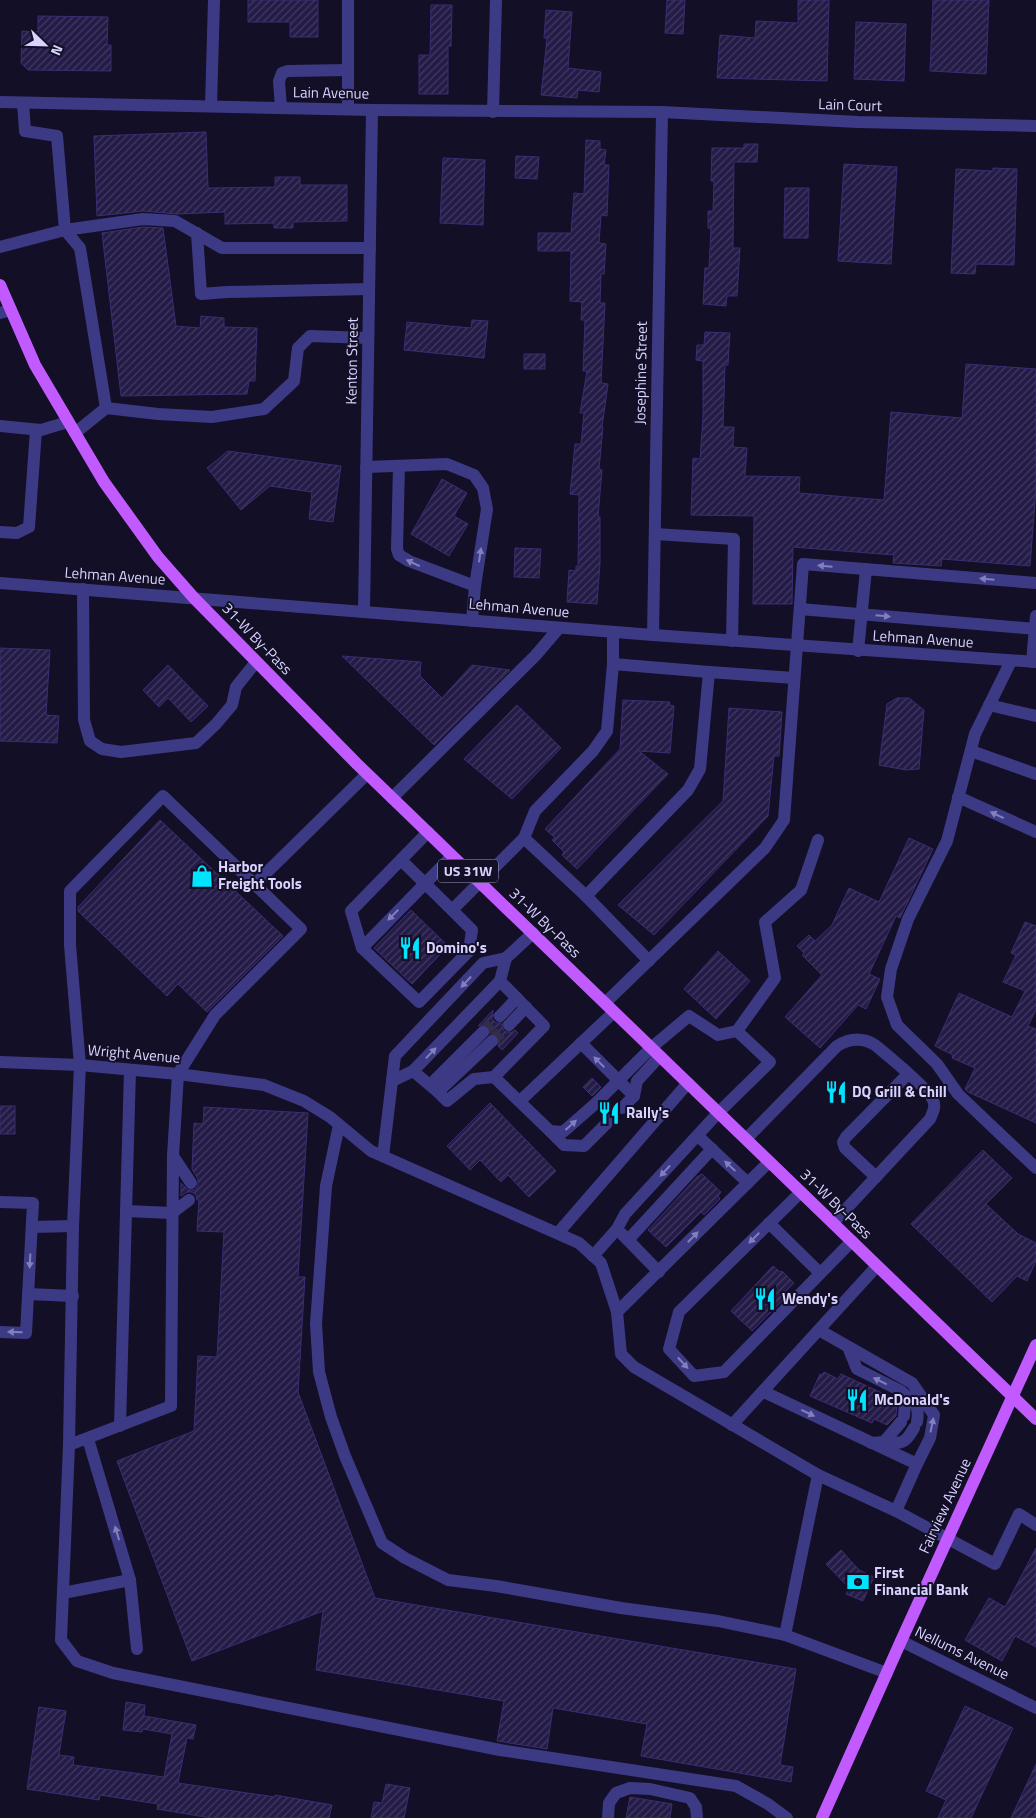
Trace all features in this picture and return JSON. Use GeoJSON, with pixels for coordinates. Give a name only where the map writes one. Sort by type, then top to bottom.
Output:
{"type":"FeatureCollection","features":[{"type":"Feature","properties":{"kind":"main road","name":"31-W By-Pass"},"geometry":{"type":"LineString","coordinates":[[0,284],[6,312],[109,490],[158,557],[194,598],[367,774],[1036,1419]]}},
{"type":"Feature","properties":{"kind":"main road","name":"Fairview Avenue"},"geometry":{"type":"LineString","coordinates":[[822,1818],[1036,1345]]}},
{"type":"Feature","properties":{"kind":"street"},"geometry":{"type":"LineString","coordinates":[[211,106],[214,0]]}},
{"type":"Feature","properties":{"kind":"street"},"geometry":{"type":"LineString","coordinates":[[348,0],[348,109]]}},
{"type":"Feature","properties":{"kind":"street"},"geometry":{"type":"LineString","coordinates":[[493,112],[496,0]]}},
{"type":"Feature","properties":{"kind":"street"},"geometry":{"type":"LineString","coordinates":[[281,108],[279,81],[282,73],[288,70],[348,70]]}},
{"type":"Feature","properties":{"kind":"street","name":"Lain Avenue"},"geometry":{"type":"LineString","coordinates":[[0,102],[493,112],[662,112]]}},
{"type":"Feature","properties":{"kind":"street"},"geometry":{"type":"LineString","coordinates":[[23,103],[25,131],[57,136],[65,230],[80,248],[106,408]]}},
{"type":"Feature","properties":{"kind":"street","name":"Kenton Street"},"geometry":{"type":"LineString","coordinates":[[364,612],[372,110]]}},
{"type":"Feature","properties":{"kind":"street","name":"Lain Court"},"geometry":{"type":"LineString","coordinates":[[662,112],[858,122],[1036,126]]}},
{"type":"Feature","properties":{"kind":"street","name":"Josephine Street"},"geometry":{"type":"LineString","coordinates":[[653,636],[662,112]]}},
{"type":"Feature","properties":{"kind":"street"},"geometry":{"type":"LineString","coordinates":[[0,247],[65,230],[143,220],[175,221],[222,248],[370,248]]}},
{"type":"Feature","properties":{"kind":"street"},"geometry":{"type":"LineString","coordinates":[[197,233],[202,294],[369,289]]}},
{"type":"Feature","properties":{"kind":"street"},"geometry":{"type":"LineString","coordinates":[[0,426],[36,430],[72,427],[106,408],[158,414],[212,417],[264,409],[294,381],[298,348],[310,336],[368,338]]}},
{"type":"Feature","properties":{"kind":"street"},"geometry":{"type":"LineString","coordinates":[[0,532],[17,533],[29,527],[36,430]]}},
{"type":"Feature","properties":{"kind":"street"},"geometry":{"type":"LineString","coordinates":[[366,467],[447,464],[474,475],[483,488],[487,509],[475,586],[472,621]]}},
{"type":"Feature","properties":{"kind":"street"},"geometry":{"type":"LineString","coordinates":[[399,466],[396,548],[399,555],[409,561],[475,586]]}},
{"type":"Feature","properties":{"kind":"street"},"geometry":{"type":"LineString","coordinates":[[655,534],[734,539],[732,641]]}},
{"type":"Feature","properties":{"kind":"street"},"geometry":{"type":"LineString","coordinates":[[605,1003],[765,848],[784,820],[803,564],[1036,583]]}},
{"type":"Feature","properties":{"kind":"street"},"geometry":{"type":"LineString","coordinates":[[858,651],[866,569]]}},
{"type":"Feature","properties":{"kind":"street","name":"Lehman Avenue"},"geometry":{"type":"LineString","coordinates":[[0,583],[653,636],[1034,662]]}},
{"type":"Feature","properties":{"kind":"street"},"geometry":{"type":"LineString","coordinates":[[84,590],[84,720],[90,741],[102,750],[121,752],[196,743],[232,705],[236,687],[256,662]]}},
{"type":"Feature","properties":{"kind":"street"},"geometry":{"type":"LineString","coordinates":[[800,609],[1035,629]]}},
{"type":"Feature","properties":{"kind":"street"},"geometry":{"type":"LineString","coordinates":[[1034,662],[1036,616]]}},
{"type":"Feature","properties":{"kind":"street"},"geometry":{"type":"LineString","coordinates":[[392,798],[535,656],[559,628]]}},
{"type":"Feature","properties":{"kind":"street"},"geometry":{"type":"LineString","coordinates":[[452,910],[524,838],[535,811],[593,751],[606,731],[613,664],[613,632]]}},
{"type":"Feature","properties":{"kind":"street"},"geometry":{"type":"LineString","coordinates":[[1011,660],[975,734],[947,842],[908,919],[891,969],[887,997],[897,1024],[937,1064],[958,1094],[1036,1168]]}},
{"type":"Feature","properties":{"kind":"street"},"geometry":{"type":"LineString","coordinates":[[613,664],[794,678]]}},
{"type":"Feature","properties":{"kind":"street"},"geometry":{"type":"LineString","coordinates":[[586,896],[688,790],[700,770],[709,672]]}},
{"type":"Feature","properties":{"kind":"street"},"geometry":{"type":"LineString","coordinates":[[989,705],[1036,716]]}},
{"type":"Feature","properties":{"kind":"street"},"geometry":{"type":"LineString","coordinates":[[971,751],[1036,774]]}},
{"type":"Feature","properties":{"kind":"street"},"geometry":{"type":"LineString","coordinates":[[255,884],[367,774]]}},
{"type":"Feature","properties":{"kind":"street"},"geometry":{"type":"LineString","coordinates":[[69,1445],[170,1406],[173,1156],[178,1074],[215,1015],[301,929],[163,796],[70,891],[70,945],[80,1065],[73,1226],[69,1445],[61,1640],[77,1661],[113,1674],[500,1750],[736,1786],[781,1816]]}},
{"type":"Feature","properties":{"kind":"street"},"geometry":{"type":"LineString","coordinates":[[958,797],[1036,832]]}},
{"type":"Feature","properties":{"kind":"street"},"geometry":{"type":"LineString","coordinates":[[402,860],[472,930],[470,951],[419,1002],[362,948],[351,912],[428,832]]}},
{"type":"Feature","properties":{"kind":"street"},"geometry":{"type":"LineString","coordinates":[[524,838],[586,896],[649,961]]}},
{"type":"Feature","properties":{"kind":"street"},"geometry":{"type":"LineString","coordinates":[[494,1077],[564,1145],[584,1146],[634,1096],[636,1081],[656,1052],[690,1016],[718,1035],[737,1031],[775,978],[765,922],[801,890],[818,840]]}},
{"type":"Feature","properties":{"kind":"street"},"geometry":{"type":"LineString","coordinates":[[362,948],[452,856]]}},
{"type":"Feature","properties":{"kind":"street"},"geometry":{"type":"LineString","coordinates":[[383,1156],[395,1056],[483,963],[506,958],[532,934]]}},
{"type":"Feature","properties":{"kind":"street"},"geometry":{"type":"LineString","coordinates":[[470,951],[483,963]]}},
{"type":"Feature","properties":{"kind":"street"},"geometry":{"type":"LineString","coordinates":[[392,1081],[413,1071],[500,981],[506,958]]}},
{"type":"Feature","properties":{"kind":"street"},"geometry":{"type":"LineString","coordinates":[[413,1071],[434,1088],[446,1101],[474,1079],[494,1077],[544,1026],[500,981]]}},
{"type":"Feature","properties":{"kind":"street"},"geometry":{"type":"LineString","coordinates":[[500,1016],[521,1003]]}},
{"type":"Feature","properties":{"kind":"street"},"geometry":{"type":"LineString","coordinates":[[509,1025],[521,1003]]}},
{"type":"Feature","properties":{"kind":"street"},"geometry":{"type":"LineString","coordinates":[[520,1101],[614,1012]]}},
{"type":"Feature","properties":{"kind":"street"},"geometry":{"type":"LineString","coordinates":[[593,1256],[617,1229],[625,1214],[718,1113],[770,1062],[737,1031]]}},
{"type":"Feature","properties":{"kind":"street"},"geometry":{"type":"LineString","coordinates":[[434,1088],[488,1037]]}},
{"type":"Feature","properties":{"kind":"street"},"geometry":{"type":"LineString","coordinates":[[746,1139],[837,1046],[844,1041],[854,1038],[870,1042],[933,1098],[935,1107],[930,1119],[833,1223]]}},
{"type":"Feature","properties":{"kind":"street"},"geometry":{"type":"LineString","coordinates":[[581,1043],[634,1096]]}},
{"type":"Feature","properties":{"kind":"street"},"geometry":{"type":"LineString","coordinates":[[550,1131],[563,1132],[595,1104],[618,1080],[656,1052]]}},
{"type":"Feature","properties":{"kind":"street","name":"Wright Avenue"},"geometry":{"type":"LineString","coordinates":[[0,1062],[80,1065],[178,1074],[264,1085],[304,1101],[340,1125],[371,1151],[579,1243],[601,1262],[617,1312],[621,1354],[634,1367],[818,1475],[896,1511],[995,1564],[1019,1514],[1036,1525]]}},
{"type":"Feature","properties":{"kind":"street"},"geometry":{"type":"LineString","coordinates":[[120,1426],[130,1070]]}},
{"type":"Feature","properties":{"kind":"street"},"geometry":{"type":"LineString","coordinates":[[876,1177],[845,1148],[843,1142],[908,1074]]}},
{"type":"Feature","properties":{"kind":"street"},"geometry":{"type":"LineString","coordinates":[[558,1233],[688,1083]]}},
{"type":"Feature","properties":{"kind":"street"},"geometry":{"type":"LineString","coordinates":[[340,1125],[325,1196],[316,1324],[319,1372],[331,1417],[345,1456],[382,1542],[405,1558],[448,1580],[496,1586],[621,1608],[718,1621],[785,1635],[886,1673]]}},
{"type":"Feature","properties":{"kind":"street"},"geometry":{"type":"LineString","coordinates":[[698,1136],[748,1183]]}},
{"type":"Feature","properties":{"kind":"street"},"geometry":{"type":"LineString","coordinates":[[628,1240],[712,1149]]}},
{"type":"Feature","properties":{"kind":"street"},"geometry":{"type":"LineString","coordinates":[[173,1156],[191,1183]]}},
{"type":"Feature","properties":{"kind":"street"},"geometry":{"type":"LineString","coordinates":[[617,1312],[769,1162]]}},
{"type":"Feature","properties":{"kind":"street"},"geometry":{"type":"LineString","coordinates":[[801,1192],[679,1312],[669,1349],[694,1376],[724,1372],[852,1241]]}},
{"type":"Feature","properties":{"kind":"street"},"geometry":{"type":"LineString","coordinates":[[126,1210],[172,1213],[189,1200]]}},
{"type":"Feature","properties":{"kind":"street"},"geometry":{"type":"LineString","coordinates":[[0,1202],[33,1203],[26,1332],[0,1332]]}},
{"type":"Feature","properties":{"kind":"street"},"geometry":{"type":"LineString","coordinates":[[769,1223],[820,1273]]}},
{"type":"Feature","properties":{"kind":"street"},"geometry":{"type":"LineString","coordinates":[[32,1227],[73,1226]]}},
{"type":"Feature","properties":{"kind":"street"},"geometry":{"type":"LineString","coordinates":[[617,1229],[659,1272]]}},
{"type":"Feature","properties":{"kind":"street"},"geometry":{"type":"LineString","coordinates":[[732,1425],[878,1266]]}},
{"type":"Feature","properties":{"kind":"street"},"geometry":{"type":"LineString","coordinates":[[28,1294],[73,1296]]}},
{"type":"Feature","properties":{"kind":"street"},"geometry":{"type":"LineString","coordinates":[[819,1330],[912,1383],[934,1416],[930,1438],[896,1511]]}},
{"type":"Feature","properties":{"kind":"street"},"geometry":{"type":"LineString","coordinates":[[848,1347],[856,1369],[901,1392],[914,1403],[919,1411],[915,1425],[907,1440],[900,1443],[871,1443]]}},
{"type":"Feature","properties":{"kind":"street"},"geometry":{"type":"LineString","coordinates":[[764,1392],[917,1464]]}},
{"type":"Feature","properties":{"kind":"street"},"geometry":{"type":"LineString","coordinates":[[884,1442],[902,1419],[905,1403],[901,1392]]}},
{"type":"Feature","properties":{"kind":"street"},"geometry":{"type":"LineString","coordinates":[[88,1439],[130,1580],[137,1649]]}},
{"type":"Feature","properties":{"kind":"street"},"geometry":{"type":"LineString","coordinates":[[785,1635],[818,1475]]}},
{"type":"Feature","properties":{"kind":"street"},"geometry":{"type":"LineString","coordinates":[[63,1593],[130,1580]]}},
{"type":"Feature","properties":{"kind":"street","name":"Nellums Avenue"},"geometry":{"type":"LineString","coordinates":[[901,1641],[1036,1708]]}},
{"type":"Feature","properties":{"kind":"street"},"geometry":{"type":"LineString","coordinates":[[608,1818],[609,1803],[616,1793],[630,1788],[650,1789],[690,1798],[696,1806],[697,1818]]}},
{"type":"Feature","properties":{"kind":"building"},"geometry":{"type":"Polygon","coordinates":[[[248,0],[318,0],[318,37],[290,37],[290,22],[248,22],[248,0]]]}},
{"type":"Feature","properties":{"kind":"building"},"geometry":{"type":"Polygon","coordinates":[[[667,0],[685,0],[683,34],[665,33],[667,0]]]}},
{"type":"Feature","properties":{"kind":"building"},"geometry":{"type":"Polygon","coordinates":[[[798,0],[829,0],[827,81],[717,78],[720,35],[755,38],[756,21],[798,23],[798,0]]]}},
{"type":"Feature","properties":{"kind":"building"},"geometry":{"type":"Polygon","coordinates":[[[933,0],[989,0],[986,74],[930,71],[933,0]]]}},
{"type":"Feature","properties":{"kind":"building"},"geometry":{"type":"Polygon","coordinates":[[[431,5],[452,5],[451,46],[448,46],[448,94],[419,94],[419,55],[430,55],[431,5]]]}},
{"type":"Feature","properties":{"kind":"building"},"geometry":{"type":"Polygon","coordinates":[[[546,10],[572,12],[568,68],[601,72],[599,92],[578,90],[577,98],[541,95],[547,38],[544,38],[546,10]]]}},
{"type":"Feature","properties":{"kind":"building"},"geometry":{"type":"Polygon","coordinates":[[[38,16],[108,17],[107,45],[111,45],[111,71],[28,70],[21,63],[22,31],[38,32],[38,16]]]}},
{"type":"Feature","properties":{"kind":"building"},"geometry":{"type":"Polygon","coordinates":[[[856,22],[906,24],[904,81],[854,79],[856,22]]]}},
{"type":"Feature","properties":{"kind":"building"},"geometry":{"type":"Polygon","coordinates":[[[206,132],[208,188],[275,187],[275,177],[300,177],[300,185],[347,185],[347,221],[293,222],[293,228],[274,228],[274,223],[225,224],[225,212],[178,214],[143,211],[97,216],[94,136],[206,132]]]}},
{"type":"Feature","properties":{"kind":"building"},"geometry":{"type":"Polygon","coordinates":[[[586,140],[600,141],[600,149],[606,150],[604,165],[609,165],[607,216],[601,215],[599,243],[606,244],[604,274],[601,274],[600,303],[605,303],[601,383],[608,384],[599,469],[602,470],[598,517],[600,517],[600,563],[597,604],[567,602],[569,570],[576,571],[576,566],[578,567],[579,495],[570,494],[575,444],[581,444],[584,413],[580,413],[587,371],[583,371],[585,320],[581,320],[582,302],[570,301],[571,251],[538,251],[538,233],[571,233],[574,193],[584,194],[586,140]]]}},
{"type":"Feature","properties":{"kind":"building"},"geometry":{"type":"Polygon","coordinates":[[[744,144],[758,144],[757,162],[734,162],[733,248],[740,248],[737,296],[727,296],[726,306],[703,304],[705,268],[709,268],[711,228],[708,228],[708,211],[713,211],[714,181],[711,181],[712,148],[744,148],[744,144]]]}},
{"type":"Feature","properties":{"kind":"building"},"geometry":{"type":"Polygon","coordinates":[[[516,156],[539,157],[537,179],[515,178],[516,156]]]}},
{"type":"Feature","properties":{"kind":"building"},"geometry":{"type":"Polygon","coordinates":[[[443,158],[485,160],[483,225],[440,223],[443,158]]]}},
{"type":"Feature","properties":{"kind":"building"},"geometry":{"type":"Polygon","coordinates":[[[844,164],[897,167],[891,264],[838,261],[844,164]]]}},
{"type":"Feature","properties":{"kind":"building"},"geometry":{"type":"Polygon","coordinates":[[[993,168],[1017,169],[1014,265],[976,264],[975,274],[951,273],[956,169],[993,171],[993,168]]]}},
{"type":"Feature","properties":{"kind":"building"},"geometry":{"type":"Polygon","coordinates":[[[785,188],[809,188],[808,238],[784,238],[785,188]]]}},
{"type":"Feature","properties":{"kind":"building"},"geometry":{"type":"Polygon","coordinates":[[[143,227],[163,228],[176,326],[200,328],[201,316],[224,318],[224,327],[257,328],[255,381],[249,381],[247,394],[121,396],[102,233],[143,227]]]}},
{"type":"Feature","properties":{"kind":"building"},"geometry":{"type":"Polygon","coordinates":[[[472,320],[488,321],[484,358],[404,350],[407,322],[471,328],[472,320]]]}},
{"type":"Feature","properties":{"kind":"building"},"geometry":{"type":"Polygon","coordinates":[[[705,332],[730,333],[728,365],[725,365],[723,427],[734,427],[733,447],[747,448],[745,476],[800,477],[799,493],[884,500],[891,412],[962,418],[966,364],[1036,369],[1036,488],[1030,566],[942,559],[941,566],[893,563],[894,555],[793,547],[792,604],[753,604],[754,516],[691,515],[693,458],[700,459],[703,418],[703,361],[696,360],[697,345],[704,345],[705,332]]]}},
{"type":"Feature","properties":{"kind":"building"},"geometry":{"type":"Polygon","coordinates":[[[524,354],[545,354],[545,369],[524,369],[524,354]]]}},
{"type":"Feature","properties":{"kind":"building"},"geometry":{"type":"Polygon","coordinates":[[[228,451],[341,466],[333,522],[309,519],[312,492],[270,486],[241,510],[207,468],[228,451]]]}},
{"type":"Feature","properties":{"kind":"building"},"geometry":{"type":"Polygon","coordinates":[[[442,479],[467,493],[454,516],[468,524],[449,556],[411,534],[442,479]]]}},
{"type":"Feature","properties":{"kind":"building"},"geometry":{"type":"Polygon","coordinates":[[[515,548],[541,549],[539,578],[514,577],[515,548]]]}},
{"type":"Feature","properties":{"kind":"building"},"geometry":{"type":"Polygon","coordinates":[[[0,648],[50,650],[46,715],[59,716],[57,743],[0,741],[0,648]]]}},
{"type":"Feature","properties":{"kind":"building"},"geometry":{"type":"Polygon","coordinates":[[[342,656],[421,662],[420,676],[442,698],[472,665],[510,670],[434,745],[342,656]]]}},
{"type":"Feature","properties":{"kind":"building"},"geometry":{"type":"Polygon","coordinates":[[[168,665],[208,706],[191,722],[168,698],[159,707],[143,690],[168,665]]]}},
{"type":"Feature","properties":{"kind":"building"},"geometry":{"type":"Polygon","coordinates":[[[897,698],[909,698],[924,710],[919,769],[906,770],[879,765],[887,704],[897,698]]]}},
{"type":"Feature","properties":{"kind":"building"},"geometry":{"type":"Polygon","coordinates":[[[623,700],[670,702],[669,705],[674,706],[670,753],[639,751],[668,774],[577,869],[562,855],[564,852],[552,840],[555,838],[545,829],[620,749],[623,700]]]}},
{"type":"Feature","properties":{"kind":"building"},"geometry":{"type":"Polygon","coordinates":[[[517,705],[561,748],[512,799],[464,759],[517,705]]]}},
{"type":"Feature","properties":{"kind":"building"},"geometry":{"type":"Polygon","coordinates":[[[729,708],[782,712],[779,756],[774,756],[768,816],[654,935],[618,905],[723,801],[729,708]]]}},
{"type":"Feature","properties":{"kind":"building"},"geometry":{"type":"Polygon","coordinates":[[[160,820],[283,936],[207,1012],[178,984],[167,996],[78,911],[78,907],[160,820]]]}},
{"type":"Feature","properties":{"kind":"building"},"geometry":{"type":"Polygon","coordinates":[[[909,838],[933,849],[900,918],[896,916],[869,974],[880,979],[866,1009],[858,1005],[820,1048],[785,1017],[822,975],[802,955],[804,953],[797,946],[809,935],[815,941],[832,925],[849,888],[879,902],[909,838]]]}},
{"type":"Feature","properties":{"kind":"building","name":"Domino's"},"geometry":{"type":"Polygon","coordinates":[[[411,910],[448,946],[412,984],[374,948],[411,910]]]}},
{"type":"Feature","properties":{"kind":"building"},"geometry":{"type":"Polygon","coordinates":[[[1025,922],[1036,926],[1036,1010],[1028,1026],[1036,1029],[1036,1123],[968,1092],[965,1089],[975,1068],[952,1058],[953,1055],[935,1046],[959,993],[1012,1017],[1025,991],[1003,982],[1016,955],[1011,953],[1025,922]]]}},
{"type":"Feature","properties":{"kind":"building"},"geometry":{"type":"Polygon","coordinates":[[[718,951],[750,981],[716,1019],[684,989],[718,951]]]}},
{"type":"Feature","properties":{"kind":"building"},"geometry":{"type":"Polygon","coordinates":[[[493,1010],[492,1019],[501,1024],[504,1031],[511,1033],[515,1030],[518,1033],[502,1050],[498,1046],[500,1040],[498,1035],[491,1033],[486,1024],[478,1026],[493,1010]]]}},
{"type":"Feature","properties":{"kind":"building"},"geometry":{"type":"Polygon","coordinates":[[[592,1078],[601,1087],[592,1096],[583,1087],[592,1078]]]}},
{"type":"Feature","properties":{"kind":"building"},"geometry":{"type":"Polygon","coordinates":[[[490,1103],[556,1171],[529,1197],[508,1175],[501,1182],[480,1160],[470,1170],[447,1146],[490,1103]]]}},
{"type":"Feature","properties":{"kind":"building"},"geometry":{"type":"Polygon","coordinates":[[[0,1106],[15,1106],[15,1134],[0,1134],[0,1106]]]}},
{"type":"Feature","properties":{"kind":"building"},"geometry":{"type":"Polygon","coordinates":[[[204,1107],[308,1113],[298,1277],[305,1277],[298,1392],[375,1598],[796,1669],[780,1765],[793,1767],[791,1782],[641,1756],[647,1724],[553,1708],[547,1749],[497,1741],[504,1701],[316,1670],[323,1611],[192,1661],[117,1461],[194,1431],[198,1356],[217,1357],[224,1232],[197,1231],[199,1200],[197,1200],[196,1195],[192,1192],[187,1192],[181,1196],[181,1183],[188,1190],[195,1190],[198,1186],[198,1179],[192,1169],[194,1123],[203,1124],[204,1107]]]}},
{"type":"Feature","properties":{"kind":"building"},"geometry":{"type":"Polygon","coordinates":[[[983,1150],[1012,1178],[986,1204],[1018,1234],[1036,1243],[1036,1261],[1027,1281],[1017,1276],[992,1302],[911,1224],[983,1150]]]}},
{"type":"Feature","properties":{"kind":"building"},"geometry":{"type":"Polygon","coordinates":[[[702,1174],[721,1192],[718,1196],[720,1199],[704,1215],[701,1212],[666,1247],[648,1230],[697,1177],[702,1174]]]}},
{"type":"Feature","properties":{"kind":"building","name":"Wendy's"},"geometry":{"type":"Polygon","coordinates":[[[773,1266],[780,1272],[782,1271],[794,1283],[780,1297],[783,1300],[752,1331],[731,1311],[773,1266]]]}},
{"type":"Feature","properties":{"kind":"building","name":"McDonald's"},"geometry":{"type":"Polygon","coordinates":[[[824,1372],[838,1379],[841,1374],[895,1399],[893,1402],[897,1404],[896,1416],[887,1425],[874,1419],[872,1423],[810,1396],[820,1374],[822,1375],[824,1372]]]}},
{"type":"Feature","properties":{"kind":"building"},"geometry":{"type":"Polygon","coordinates":[[[1036,1548],[1036,1647],[1015,1636],[1002,1661],[965,1640],[989,1598],[1005,1607],[1036,1548]]]}},
{"type":"Feature","properties":{"kind":"building","name":"First Financial Bank"},"geometry":{"type":"Polygon","coordinates":[[[841,1550],[859,1570],[874,1577],[863,1601],[846,1594],[849,1588],[826,1564],[841,1550]]]}},
{"type":"Feature","properties":{"kind":"building"},"geometry":{"type":"Polygon","coordinates":[[[126,1702],[145,1705],[144,1716],[196,1725],[193,1739],[187,1738],[178,1783],[275,1797],[275,1795],[332,1805],[329,1818],[211,1818],[157,1809],[158,1804],[100,1795],[99,1800],[27,1789],[39,1707],[66,1711],[59,1755],[74,1757],[73,1765],[164,1777],[172,1734],[143,1729],[142,1732],[123,1730],[126,1702]]]}},
{"type":"Feature","properties":{"kind":"building"},"geometry":{"type":"Polygon","coordinates":[[[965,1706],[1013,1728],[971,1818],[938,1818],[946,1800],[926,1791],[965,1706]]]}},
{"type":"Feature","properties":{"kind":"building"},"geometry":{"type":"Polygon","coordinates":[[[1036,1764],[1036,1818],[1011,1818],[1036,1764]]]}},
{"type":"Feature","properties":{"kind":"building"},"geometry":{"type":"Polygon","coordinates":[[[386,1784],[410,1788],[404,1818],[371,1818],[374,1802],[382,1803],[386,1784]]]}},
{"type":"Feature","properties":{"kind":"building"},"geometry":{"type":"Polygon","coordinates":[[[630,1797],[672,1804],[670,1818],[626,1818],[630,1797]]]}},
{"type":"Feature","properties":{"kind":"tunnel"},"geometry":{"type":"LineString","coordinates":[[483,1032],[500,1016]]}},
{"type":"Feature","properties":{"kind":"tunnel"},"geometry":{"type":"LineString","coordinates":[[492,1041],[509,1025]]}},
{"type":"Feature","properties":{"kind":"place","name":"Harbor Freight Tools"},"geometry":{"type":"Point","coordinates":[202,876]}},
{"type":"Feature","properties":{"kind":"place","name":"Domino's"},"geometry":{"type":"Point","coordinates":[410,948]}},
{"type":"Feature","properties":{"kind":"place","name":"DQ Grill & Chill"},"geometry":{"type":"Point","coordinates":[836,1092]}},
{"type":"Feature","properties":{"kind":"place","name":"Rally's"},"geometry":{"type":"Point","coordinates":[609,1113]}},
{"type":"Feature","properties":{"kind":"place","name":"Wendy's"},"geometry":{"type":"Point","coordinates":[765,1299]}},
{"type":"Feature","properties":{"kind":"place","name":"McDonald's"},"geometry":{"type":"Point","coordinates":[857,1400]}},
{"type":"Feature","properties":{"kind":"place","name":"First Financial Bank"},"geometry":{"type":"Point","coordinates":[858,1582]}}]}
